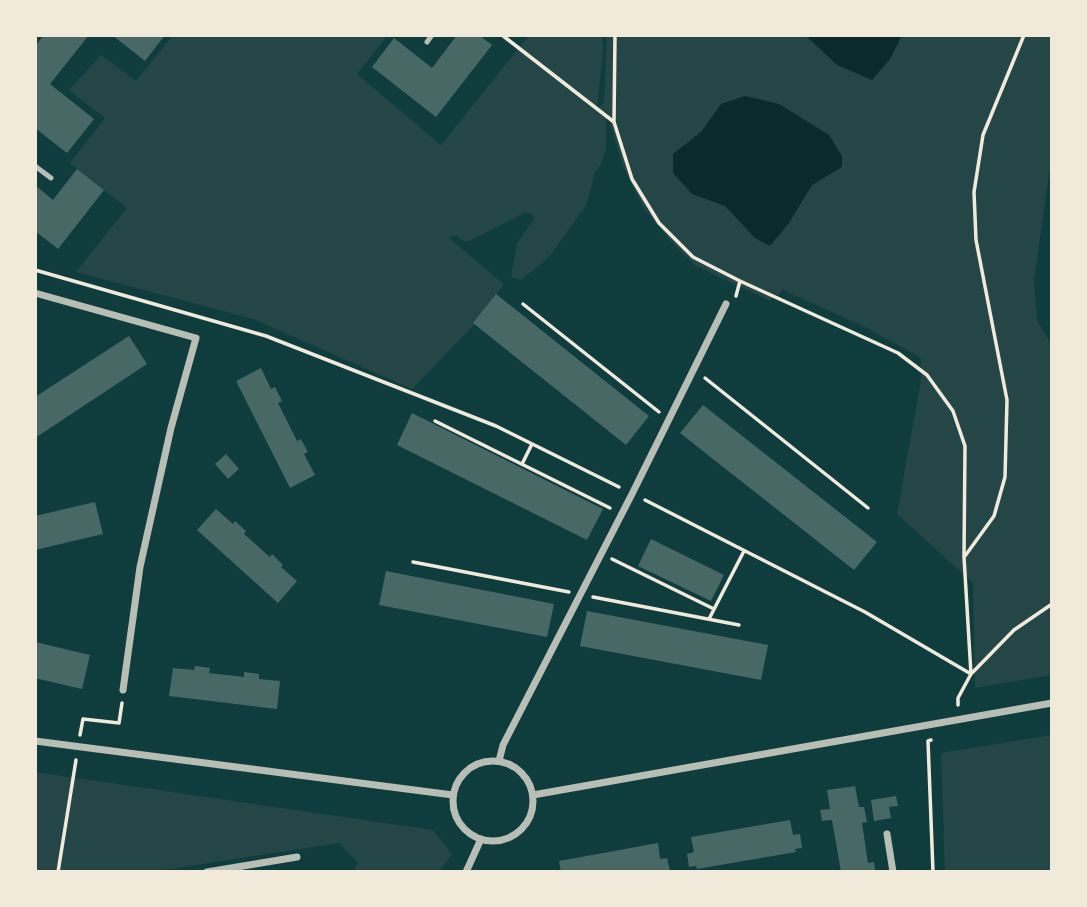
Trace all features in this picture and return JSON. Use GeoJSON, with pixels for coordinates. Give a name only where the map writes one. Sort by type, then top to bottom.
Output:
{"type":"FeatureCollection","features":[{"type":"Feature","properties":{"kind":"street"},"geometry":{"type":"LineString","coordinates":[[35,293],[196,338],[171,428],[140,567],[123,690]]}},
{"type":"Feature","properties":{"kind":"street"},"geometry":{"type":"LineString","coordinates":[[499,761],[503,745],[726,304]]}},
{"type":"Feature","properties":{"kind":"street"},"geometry":{"type":"LineString","coordinates":[[533,795],[1052,703]]}},
{"type":"Feature","properties":{"kind":"street"},"geometry":{"type":"LineString","coordinates":[[35,741],[453,795]]}},
{"type":"Feature","properties":{"kind":"street"},"geometry":{"type":"LineString","coordinates":[[486,761],[499,761],[521,772],[529,782],[533,795],[533,808],[520,831],[495,841],[481,839],[462,827],[453,806],[457,783],[464,773],[474,765],[486,761]]}},
{"type":"Feature","properties":{"kind":"street"},"geometry":{"type":"LineString","coordinates":[[887,834],[893,872]]}},
{"type":"Feature","properties":{"kind":"street"},"geometry":{"type":"LineString","coordinates":[[466,872],[481,839]]}},
{"type":"Feature","properties":{"kind":"street"},"geometry":{"type":"LineString","coordinates":[[207,872],[297,857]]}},
{"type":"Feature","properties":{"kind":"lane"},"geometry":{"type":"LineString","coordinates":[[427,42],[432,35]]}},
{"type":"Feature","properties":{"kind":"lane"},"geometry":{"type":"LineString","coordinates":[[35,166],[51,178]]}},
{"type":"Feature","properties":{"kind":"path"},"geometry":{"type":"LineString","coordinates":[[502,35],[614,122]]}},
{"type":"Feature","properties":{"kind":"path"},"geometry":{"type":"LineString","coordinates":[[615,35],[614,122],[632,179],[659,223],[693,257],[898,352],[927,375],[953,411],[965,446],[964,558],[971,674]]}},
{"type":"Feature","properties":{"kind":"path"},"geometry":{"type":"LineString","coordinates":[[964,558],[994,516],[1004,477],[1006,438],[1007,400],[976,240],[974,191],[982,135],[1024,35]]}},
{"type":"Feature","properties":{"kind":"path"},"geometry":{"type":"LineString","coordinates":[[35,270],[130,300],[266,335],[496,426],[866,612],[971,674]]}},
{"type":"Feature","properties":{"kind":"path"},"geometry":{"type":"LineString","coordinates":[[523,304],[668,420]]}},
{"type":"Feature","properties":{"kind":"path"},"geometry":{"type":"LineString","coordinates":[[694,369],[868,508]]}},
{"type":"Feature","properties":{"kind":"path"},"geometry":{"type":"LineString","coordinates":[[435,421],[621,514]]}},
{"type":"Feature","properties":{"kind":"path"},"geometry":{"type":"LineString","coordinates":[[522,464],[533,444]]}},
{"type":"Feature","properties":{"kind":"path"},"geometry":{"type":"LineString","coordinates":[[709,620],[744,551]]}},
{"type":"Feature","properties":{"kind":"path"},"geometry":{"type":"LineString","coordinates":[[601,554],[714,610]]}},
{"type":"Feature","properties":{"kind":"path"},"geometry":{"type":"LineString","coordinates":[[958,719],[958,698],[971,674],[1014,630],[1052,604]]}},
{"type":"Feature","properties":{"kind":"path"},"geometry":{"type":"LineString","coordinates":[[58,872],[83,719],[119,723],[121,706]]}},
{"type":"Feature","properties":{"kind":"path"},"geometry":{"type":"LineString","coordinates":[[933,872],[928,741],[937,739]]}},
{"type":"Feature","properties":{"kind":"shaded area"},"geometry":{"type":"Polygon","coordinates":[[[173,35],[388,35],[357,74],[441,145],[529,35],[602,35],[597,109],[604,103],[607,35],[1052,35],[1052,153],[1034,281],[1037,321],[1052,345],[1052,675],[975,688],[973,583],[897,514],[921,380],[921,358],[865,327],[783,290],[770,301],[694,265],[643,207],[623,166],[606,109],[606,150],[594,174],[585,207],[548,258],[521,280],[511,277],[517,243],[534,219],[532,214],[526,212],[467,242],[457,235],[449,238],[504,284],[473,326],[412,389],[253,319],[76,272],[127,208],[70,163],[105,118],[69,90],[101,55],[136,81],[173,35]]]}},
{"type":"Feature","properties":{"kind":"shaded area"},"geometry":{"type":"Polygon","coordinates":[[[805,35],[902,35],[890,59],[872,80],[837,65],[805,35]]]}},
{"type":"Feature","properties":{"kind":"shaded area"},"geometry":{"type":"Polygon","coordinates":[[[745,96],[779,104],[829,135],[842,156],[842,167],[812,185],[789,223],[770,246],[755,238],[725,206],[692,194],[673,173],[673,154],[701,132],[721,104],[745,96]]]}},
{"type":"Feature","properties":{"kind":"shaded area"},"geometry":{"type":"Polygon","coordinates":[[[1052,735],[1052,872],[945,872],[941,753],[1052,735]]]}},
{"type":"Feature","properties":{"kind":"shaded area"},"geometry":{"type":"Polygon","coordinates":[[[35,772],[433,830],[452,854],[439,872],[353,872],[358,863],[339,843],[151,872],[35,872],[35,772]]]}},
{"type":"Feature","properties":{"kind":"building"},"geometry":{"type":"Polygon","coordinates":[[[44,35],[89,35],[50,84],[94,119],[67,153],[35,128],[35,46],[44,35]]]}},
{"type":"Feature","properties":{"kind":"building"},"geometry":{"type":"Polygon","coordinates":[[[112,35],[165,35],[145,61],[112,35]]]}},
{"type":"Feature","properties":{"kind":"building"},"geometry":{"type":"Polygon","coordinates":[[[457,35],[479,35],[492,45],[436,117],[372,67],[394,38],[432,68],[457,35]]]}},
{"type":"Feature","properties":{"kind":"building"},"geometry":{"type":"Polygon","coordinates":[[[77,169],[104,190],[58,249],[35,231],[35,185],[53,200],[77,169]]]}},
{"type":"Feature","properties":{"kind":"building"},"geometry":{"type":"Polygon","coordinates":[[[496,294],[649,416],[626,445],[473,323],[496,294]]]}},
{"type":"Feature","properties":{"kind":"building"},"geometry":{"type":"Polygon","coordinates":[[[129,336],[147,364],[35,438],[35,397],[129,336]]]}},
{"type":"Feature","properties":{"kind":"building"},"geometry":{"type":"Polygon","coordinates":[[[261,368],[271,389],[275,387],[282,401],[278,403],[297,441],[301,439],[308,452],[304,454],[315,475],[290,488],[236,381],[261,368]]]}},
{"type":"Feature","properties":{"kind":"building"},"geometry":{"type":"Polygon","coordinates":[[[703,405],[877,542],[854,570],[680,433],[703,405]]]}},
{"type":"Feature","properties":{"kind":"building"},"geometry":{"type":"Polygon","coordinates":[[[412,413],[603,509],[587,540],[397,445],[412,413]]]}},
{"type":"Feature","properties":{"kind":"building"},"geometry":{"type":"Polygon","coordinates":[[[226,454],[239,469],[228,479],[215,464],[226,454]]]}},
{"type":"Feature","properties":{"kind":"building"},"geometry":{"type":"Polygon","coordinates":[[[95,502],[103,534],[35,550],[35,516],[95,502]]]}},
{"type":"Feature","properties":{"kind":"building"},"geometry":{"type":"Polygon","coordinates":[[[216,509],[233,524],[235,521],[246,531],[244,534],[270,557],[272,554],[283,565],[281,567],[297,581],[278,603],[197,530],[216,509]]]}},
{"type":"Feature","properties":{"kind":"building"},"geometry":{"type":"Polygon","coordinates":[[[651,539],[724,575],[711,601],[638,566],[651,539]]]}},
{"type":"Feature","properties":{"kind":"building"},"geometry":{"type":"Polygon","coordinates":[[[386,571],[554,604],[547,637],[379,605],[386,571]]]}},
{"type":"Feature","properties":{"kind":"building"},"geometry":{"type":"Polygon","coordinates":[[[587,611],[768,645],[761,680],[580,646],[587,611]]]}},
{"type":"Feature","properties":{"kind":"building"},"geometry":{"type":"Polygon","coordinates":[[[35,642],[90,655],[82,689],[35,678],[35,642]]]}},
{"type":"Feature","properties":{"kind":"building"},"geometry":{"type":"Polygon","coordinates":[[[195,666],[210,668],[209,673],[244,677],[244,672],[259,674],[259,679],[280,681],[277,709],[169,696],[173,668],[194,670],[195,666]]]}},
{"type":"Feature","properties":{"kind":"building"},"geometry":{"type":"Polygon","coordinates":[[[855,786],[859,807],[864,807],[867,822],[862,823],[868,863],[874,862],[875,871],[841,872],[832,820],[822,821],[820,810],[830,809],[827,790],[855,786]]]}},
{"type":"Feature","properties":{"kind":"building"},"geometry":{"type":"Polygon","coordinates":[[[896,796],[898,806],[889,807],[891,818],[874,821],[871,800],[896,796]]]}},
{"type":"Feature","properties":{"kind":"building"},"geometry":{"type":"Polygon","coordinates":[[[790,820],[793,835],[800,834],[802,848],[795,849],[796,852],[697,869],[696,866],[689,867],[687,854],[694,852],[691,837],[790,820]]]}},
{"type":"Feature","properties":{"kind":"building"},"geometry":{"type":"Polygon","coordinates":[[[658,843],[660,859],[667,858],[670,871],[561,872],[559,861],[658,843]]]}}]}
